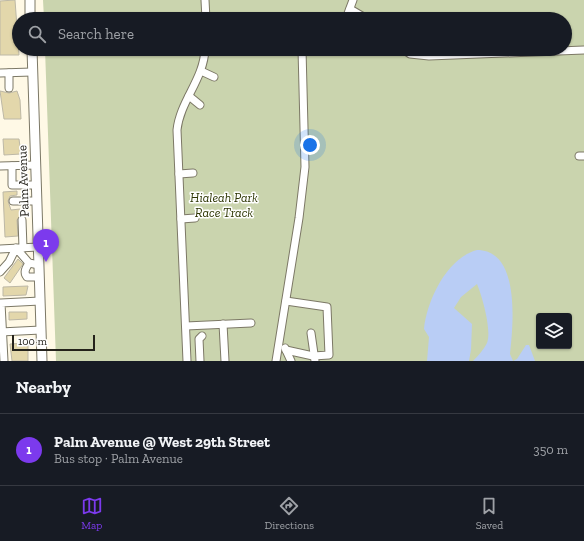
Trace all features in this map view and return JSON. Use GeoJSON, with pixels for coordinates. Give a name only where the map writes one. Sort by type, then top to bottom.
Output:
{"type":"FeatureCollection","features":[{"type":"Feature","properties":{"kind":"main road"},"geometry":{"type":"LineString","coordinates":[[30,0],[30,12]]}},
{"type":"Feature","properties":{"kind":"main road","name":"Palm Avenue"},"geometry":{"type":"LineString","coordinates":[[32,56],[42,361]]}},
{"type":"Feature","properties":{"kind":"street"},"geometry":{"type":"LineString","coordinates":[[205,0],[206,12]]}},
{"type":"Feature","properties":{"kind":"street"},"geometry":{"type":"LineString","coordinates":[[349,12],[353,0]]}},
{"type":"Feature","properties":{"kind":"street"},"geometry":{"type":"LineString","coordinates":[[350,9],[355,12]]}},
{"type":"Feature","properties":{"kind":"street"},"geometry":{"type":"LineString","coordinates":[[572,50],[584,50]]}},
{"type":"Feature","properties":{"kind":"street"},"geometry":{"type":"LineString","coordinates":[[187,361],[178,120],[201,71],[204,56]]}},
{"type":"Feature","properties":{"kind":"street"},"geometry":{"type":"LineString","coordinates":[[276,361],[305,167],[302,56]]}},
{"type":"Feature","properties":{"kind":"street"},"geometry":{"type":"LineString","coordinates":[[201,71],[214,77]]}},
{"type":"Feature","properties":{"kind":"street"},"geometry":{"type":"LineString","coordinates":[[0,73],[32,72]]}},
{"type":"Feature","properties":{"kind":"street"},"geometry":{"type":"LineString","coordinates":[[9,73],[9,88]]}},
{"type":"Feature","properties":{"kind":"street"},"geometry":{"type":"LineString","coordinates":[[189,96],[200,105]]}},
{"type":"Feature","properties":{"kind":"street"},"geometry":{"type":"LineString","coordinates":[[0,166],[36,165]]}},
{"type":"Feature","properties":{"kind":"street"},"geometry":{"type":"LineString","coordinates":[[12,166],[12,185],[36,184]]}},
{"type":"Feature","properties":{"kind":"street"},"geometry":{"type":"LineString","coordinates":[[179,174],[193,173]]}},
{"type":"Feature","properties":{"kind":"street"},"geometry":{"type":"LineString","coordinates":[[14,201],[37,201]]}},
{"type":"Feature","properties":{"kind":"street"},"geometry":{"type":"LineString","coordinates":[[181,219],[195,218]]}},
{"type":"Feature","properties":{"kind":"street"},"geometry":{"type":"LineString","coordinates":[[0,272],[19,248],[22,220]]}},
{"type":"Feature","properties":{"kind":"street"},"geometry":{"type":"LineString","coordinates":[[0,249],[38,247]]}},
{"type":"Feature","properties":{"kind":"street"},"geometry":{"type":"LineString","coordinates":[[19,248],[29,264],[39,266]]}},
{"type":"Feature","properties":{"kind":"street"},"geometry":{"type":"LineString","coordinates":[[29,264],[25,270],[25,275],[27,277],[39,276]]}},
{"type":"Feature","properties":{"kind":"street"},"geometry":{"type":"LineString","coordinates":[[0,295],[1,332],[4,361]]}},
{"type":"Feature","properties":{"kind":"street"},"geometry":{"type":"LineString","coordinates":[[1,303],[40,301]]}},
{"type":"Feature","properties":{"kind":"street"},"geometry":{"type":"LineString","coordinates":[[286,301],[327,307],[330,358],[314,358],[286,350]]}},
{"type":"Feature","properties":{"kind":"street"},"geometry":{"type":"LineString","coordinates":[[186,326],[251,322]]}},
{"type":"Feature","properties":{"kind":"street"},"geometry":{"type":"LineString","coordinates":[[223,324],[225,361]]}},
{"type":"Feature","properties":{"kind":"street"},"geometry":{"type":"LineString","coordinates":[[1,332],[41,330]]}},
{"type":"Feature","properties":{"kind":"street"},"geometry":{"type":"LineString","coordinates":[[311,333],[314,358]]}},
{"type":"Feature","properties":{"kind":"street"},"geometry":{"type":"LineString","coordinates":[[200,361],[199,339],[202,336]]}},
{"type":"Feature","properties":{"kind":"street"},"geometry":{"type":"LineString","coordinates":[[280,337],[291,361]]}},
{"type":"Feature","properties":{"kind":"green space","name":"Hialeah Park Race Track"},"geometry":{"type":"Polygon","coordinates":[[[43,0],[584,0],[584,361],[56,361],[45,56],[572,56],[572,12],[44,12],[43,0]]]}},
{"type":"Feature","properties":{"kind":"water"},"geometry":{"type":"Polygon","coordinates":[[[477,250],[491,253],[501,262],[508,276],[512,309],[510,354],[513,361],[473,361],[484,348],[488,337],[486,313],[477,284],[461,297],[454,308],[472,324],[469,361],[427,361],[429,337],[424,329],[429,306],[434,293],[440,282],[456,262],[477,250]]]}},
{"type":"Feature","properties":{"kind":"water"},"geometry":{"type":"Polygon","coordinates":[[[526,345],[529,345],[535,361],[513,361],[517,359],[526,345]]]}},
{"type":"Feature","properties":{"kind":"building"},"geometry":{"type":"Polygon","coordinates":[[[15,0],[16,12],[12,12],[12,55],[0,55],[0,1],[15,0]]]}},
{"type":"Feature","properties":{"kind":"building"},"geometry":{"type":"Polygon","coordinates":[[[0,91],[9,93],[17,91],[20,100],[21,119],[4,119],[0,91]]]}},
{"type":"Feature","properties":{"kind":"building"},"geometry":{"type":"Polygon","coordinates":[[[3,139],[19,139],[21,154],[4,155],[3,139]]]}},
{"type":"Feature","properties":{"kind":"building"},"geometry":{"type":"Polygon","coordinates":[[[17,191],[17,195],[10,196],[8,201],[11,210],[20,209],[21,215],[17,220],[18,236],[5,237],[3,192],[17,191]]]}},
{"type":"Feature","properties":{"kind":"building"},"geometry":{"type":"Polygon","coordinates":[[[18,259],[23,264],[10,283],[4,278],[18,259]]]}},
{"type":"Feature","properties":{"kind":"building"},"geometry":{"type":"Polygon","coordinates":[[[28,286],[26,295],[3,296],[3,287],[28,286]]]}},
{"type":"Feature","properties":{"kind":"building"},"geometry":{"type":"Polygon","coordinates":[[[9,312],[27,312],[27,319],[9,320],[9,312]]]}},
{"type":"Feature","properties":{"kind":"building"},"geometry":{"type":"Polygon","coordinates":[[[28,343],[28,361],[12,361],[10,344],[28,343]]]}},
{"type":"Feature","properties":{"kind":"place","name":"Palm Avenue @ West 29th Street"},"geometry":{"type":"Point","coordinates":[46,262]}}]}
